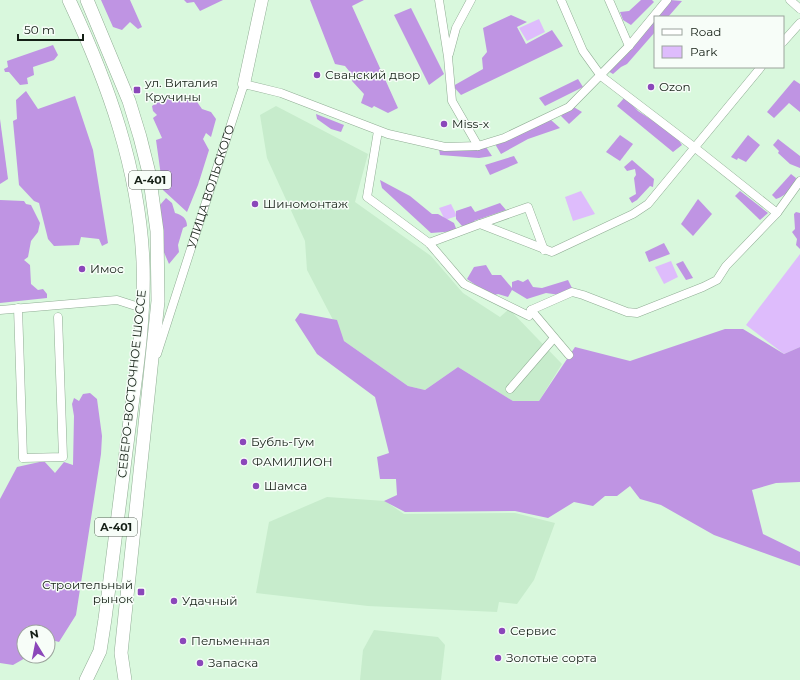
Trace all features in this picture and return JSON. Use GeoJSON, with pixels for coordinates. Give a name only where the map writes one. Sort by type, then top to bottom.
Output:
{"type":"FeatureCollection","features":[{"type":"Feature","properties":{"kind":"main road","name":"СЕВЕРО-ВОСТОЧНОЕ ШОССЕ"},"geometry":{"type":"LineString","coordinates":[[69,0],[88,40],[128,155],[134,187],[143,261],[142,308],[105,619],[100,651],[86,680]]}},
{"type":"Feature","properties":{"kind":"main road","name":"СЕВЕРО-ВОСТОЧНОЕ ШОССЕ"},"geometry":{"type":"LineString","coordinates":[[87,0],[129,101],[140,137],[149,173],[158,247],[158,301],[122,645],[121,660],[125,680]]}},
{"type":"Feature","properties":{"kind":"main road","name":"УЛИЦА ВОЛЬСКОГО"},"geometry":{"type":"LineString","coordinates":[[244,84],[262,0]]}},
{"type":"Feature","properties":{"kind":"street"},"geometry":{"type":"LineString","coordinates":[[438,0],[448,57],[452,100],[478,146]]}},
{"type":"Feature","properties":{"kind":"street"},"geometry":{"type":"LineString","coordinates":[[448,57],[456,28],[471,0]]}},
{"type":"Feature","properties":{"kind":"street"},"geometry":{"type":"LineString","coordinates":[[561,0],[583,51],[601,76],[694,147],[776,214]]}},
{"type":"Feature","properties":{"kind":"street"},"geometry":{"type":"LineString","coordinates":[[609,0],[629,46]]}},
{"type":"Feature","properties":{"kind":"street"},"geometry":{"type":"LineString","coordinates":[[654,16],[668,0]]}},
{"type":"Feature","properties":{"kind":"street"},"geometry":{"type":"LineString","coordinates":[[790,0],[800,8]]}},
{"type":"Feature","properties":{"kind":"street"},"geometry":{"type":"LineString","coordinates":[[244,84],[281,93],[378,131],[445,147],[478,146],[504,138],[569,107],[601,76],[654,17]]}},
{"type":"Feature","properties":{"kind":"street"},"geometry":{"type":"LineString","coordinates":[[784,41],[800,23]]}},
{"type":"Feature","properties":{"kind":"street"},"geometry":{"type":"LineString","coordinates":[[480,224],[552,252],[633,214],[648,204],[760,68]]}},
{"type":"Feature","properties":{"kind":"street","name":"УЛИЦА ВОЛЬСКОГО"},"geometry":{"type":"LineString","coordinates":[[151,370],[244,84]]}},
{"type":"Feature","properties":{"kind":"street"},"geometry":{"type":"LineString","coordinates":[[378,131],[367,197],[429,243],[464,284],[529,316],[531,310],[572,292],[627,312],[637,313],[658,306],[717,280],[726,266],[776,214],[800,181]]}},
{"type":"Feature","properties":{"kind":"street"},"geometry":{"type":"LineString","coordinates":[[429,243],[528,208],[544,250]]}},
{"type":"Feature","properties":{"kind":"street"},"geometry":{"type":"LineString","coordinates":[[0,310],[117,300],[142,308]]}},
{"type":"Feature","properties":{"kind":"street"},"geometry":{"type":"LineString","coordinates":[[18,308],[23,458],[63,456],[58,317]]}},
{"type":"Feature","properties":{"kind":"street"},"geometry":{"type":"LineString","coordinates":[[531,310],[569,354]]}},
{"type":"Feature","properties":{"kind":"street"},"geometry":{"type":"LineString","coordinates":[[510,389],[554,338]]}},
{"type":"Feature","properties":{"kind":"shaded area"},"geometry":{"type":"Polygon","coordinates":[[[101,0],[130,0],[142,27],[138,29],[130,22],[122,30],[113,27],[101,0]]]}},
{"type":"Feature","properties":{"kind":"shaded area"},"geometry":{"type":"Polygon","coordinates":[[[184,0],[223,0],[200,11],[194,2],[187,3],[184,0]]]}},
{"type":"Feature","properties":{"kind":"shaded area"},"geometry":{"type":"Polygon","coordinates":[[[310,0],[364,0],[352,6],[398,108],[388,113],[374,106],[372,108],[361,103],[364,94],[352,81],[354,77],[345,66],[335,64],[310,0]]]}},
{"type":"Feature","properties":{"kind":"shaded area"},"geometry":{"type":"Polygon","coordinates":[[[641,0],[652,0],[654,2],[631,25],[623,20],[620,12],[629,11],[641,0]]]}},
{"type":"Feature","properties":{"kind":"shaded area"},"geometry":{"type":"Polygon","coordinates":[[[670,0],[682,1],[669,16],[656,16],[670,0]]]}},
{"type":"Feature","properties":{"kind":"shaded area"},"geometry":{"type":"Polygon","coordinates":[[[411,8],[444,74],[429,85],[394,15],[411,8]]]}},
{"type":"Feature","properties":{"kind":"shaded area"},"geometry":{"type":"Polygon","coordinates":[[[511,15],[527,22],[517,27],[526,44],[552,30],[563,46],[461,95],[453,86],[483,69],[482,58],[487,52],[483,28],[511,15]]]}},
{"type":"Feature","properties":{"kind":"shaded area"},"geometry":{"type":"Polygon","coordinates":[[[654,18],[654,33],[627,64],[613,74],[608,71],[654,18]]]}},
{"type":"Feature","properties":{"kind":"shaded area"},"geometry":{"type":"Polygon","coordinates":[[[53,45],[58,55],[54,60],[33,67],[34,75],[27,78],[28,84],[20,85],[9,72],[5,72],[4,69],[8,67],[7,61],[53,45]]]}},
{"type":"Feature","properties":{"kind":"shaded area"},"geometry":{"type":"Polygon","coordinates":[[[578,79],[583,87],[545,106],[539,98],[578,79]]]}},
{"type":"Feature","properties":{"kind":"shaded area"},"geometry":{"type":"Polygon","coordinates":[[[794,80],[800,84],[800,112],[789,103],[774,118],[767,112],[794,80]]]}},
{"type":"Feature","properties":{"kind":"shaded area"},"geometry":{"type":"Polygon","coordinates":[[[26,91],[38,109],[75,96],[93,150],[108,243],[102,246],[99,239],[81,237],[79,245],[54,246],[48,239],[39,203],[34,201],[19,185],[13,121],[17,119],[16,100],[26,91]]]}},
{"type":"Feature","properties":{"kind":"shaded area"},"geometry":{"type":"Polygon","coordinates":[[[167,96],[195,99],[202,109],[211,112],[216,119],[211,137],[206,133],[203,139],[209,150],[198,185],[187,212],[163,190],[156,140],[162,138],[153,118],[157,115],[153,111],[152,106],[167,96]]]}},
{"type":"Feature","properties":{"kind":"shaded area"},"geometry":{"type":"Polygon","coordinates":[[[625,97],[638,111],[675,135],[682,145],[673,152],[617,106],[625,97]]]}},
{"type":"Feature","properties":{"kind":"shaded area"},"geometry":{"type":"Polygon","coordinates":[[[276,106],[368,154],[355,202],[431,256],[463,293],[500,317],[509,309],[562,364],[539,401],[513,401],[458,367],[425,390],[408,386],[344,341],[307,270],[305,241],[267,158],[260,115],[276,106]]]}},
{"type":"Feature","properties":{"kind":"shaded area"},"geometry":{"type":"Polygon","coordinates":[[[572,106],[582,112],[569,124],[561,116],[572,106]]]}},
{"type":"Feature","properties":{"kind":"shaded area"},"geometry":{"type":"Polygon","coordinates":[[[316,114],[344,125],[341,132],[331,129],[317,119],[316,114]]]}},
{"type":"Feature","properties":{"kind":"shaded area"},"geometry":{"type":"Polygon","coordinates":[[[0,119],[8,179],[0,184],[0,119]]]}},
{"type":"Feature","properties":{"kind":"shaded area"},"geometry":{"type":"Polygon","coordinates":[[[551,120],[560,128],[528,139],[501,154],[495,144],[551,120]]]}},
{"type":"Feature","properties":{"kind":"shaded area"},"geometry":{"type":"Polygon","coordinates":[[[620,135],[633,144],[620,161],[606,152],[620,135]]]}},
{"type":"Feature","properties":{"kind":"shaded area"},"geometry":{"type":"Polygon","coordinates":[[[748,135],[760,145],[746,162],[738,158],[737,160],[731,157],[748,135]]]}},
{"type":"Feature","properties":{"kind":"shaded area"},"geometry":{"type":"Polygon","coordinates":[[[778,139],[800,156],[800,168],[790,164],[778,153],[779,151],[773,145],[778,139]]]}},
{"type":"Feature","properties":{"kind":"shaded area"},"geometry":{"type":"Polygon","coordinates":[[[486,147],[492,156],[479,158],[440,155],[439,149],[486,147]]]}},
{"type":"Feature","properties":{"kind":"shaded area"},"geometry":{"type":"Polygon","coordinates":[[[514,156],[518,163],[490,175],[485,165],[514,156]]]}},
{"type":"Feature","properties":{"kind":"shaded area"},"geometry":{"type":"Polygon","coordinates":[[[632,160],[654,179],[653,187],[650,186],[637,200],[632,203],[629,198],[636,194],[634,178],[636,175],[635,169],[627,171],[624,167],[632,160]]]}},
{"type":"Feature","properties":{"kind":"shaded area"},"geometry":{"type":"Polygon","coordinates":[[[791,174],[796,178],[794,185],[786,194],[776,199],[772,195],[791,174]]]}},
{"type":"Feature","properties":{"kind":"shaded area"},"geometry":{"type":"Polygon","coordinates":[[[380,180],[410,196],[432,214],[438,214],[454,223],[457,231],[431,233],[382,188],[380,180]]]}},
{"type":"Feature","properties":{"kind":"shaded area"},"geometry":{"type":"Polygon","coordinates":[[[740,191],[768,213],[760,220],[735,196],[740,191]]]}},
{"type":"Feature","properties":{"kind":"shaded area"},"geometry":{"type":"Polygon","coordinates":[[[166,198],[172,203],[175,213],[182,216],[187,223],[187,226],[183,228],[178,245],[179,252],[169,264],[163,250],[160,205],[166,198]]]}},
{"type":"Feature","properties":{"kind":"shaded area"},"geometry":{"type":"Polygon","coordinates":[[[698,199],[712,214],[693,236],[681,224],[698,199]]]}},
{"type":"Feature","properties":{"kind":"shaded area"},"geometry":{"type":"Polygon","coordinates":[[[0,200],[24,201],[26,204],[31,205],[40,223],[38,232],[31,241],[28,257],[24,260],[30,265],[31,284],[38,290],[43,289],[47,294],[47,298],[0,303],[0,200]]]}},
{"type":"Feature","properties":{"kind":"shaded area"},"geometry":{"type":"Polygon","coordinates":[[[500,203],[506,210],[474,221],[474,224],[462,226],[456,219],[456,211],[471,206],[475,212],[500,203]]]}},
{"type":"Feature","properties":{"kind":"shaded area"},"geometry":{"type":"Polygon","coordinates":[[[796,212],[800,213],[800,249],[796,245],[797,239],[792,232],[795,229],[794,214],[796,212]]]}},
{"type":"Feature","properties":{"kind":"shaded area"},"geometry":{"type":"Polygon","coordinates":[[[664,243],[670,254],[649,262],[645,252],[664,243]]]}},
{"type":"Feature","properties":{"kind":"shaded area"},"geometry":{"type":"Polygon","coordinates":[[[683,261],[693,278],[686,280],[676,264],[683,261]]]}},
{"type":"Feature","properties":{"kind":"shaded area"},"geometry":{"type":"Polygon","coordinates":[[[486,265],[492,275],[501,275],[512,288],[512,282],[518,280],[523,282],[528,279],[533,287],[542,288],[568,280],[572,288],[560,295],[546,293],[527,299],[512,290],[508,297],[498,294],[491,296],[467,279],[474,267],[486,265]]]}},
{"type":"Feature","properties":{"kind":"shaded area"},"geometry":{"type":"Polygon","coordinates":[[[300,313],[337,320],[344,341],[408,386],[425,390],[458,367],[513,401],[539,401],[575,347],[630,361],[725,329],[743,329],[784,354],[800,347],[800,482],[776,483],[752,490],[763,534],[800,552],[800,566],[714,535],[661,505],[640,499],[630,486],[617,496],[605,496],[593,506],[574,502],[548,518],[515,511],[405,512],[384,501],[397,495],[396,479],[380,479],[377,457],[389,453],[375,397],[317,354],[295,320],[300,313]]]}},
{"type":"Feature","properties":{"kind":"shaded area"},"geometry":{"type":"Polygon","coordinates":[[[90,393],[97,399],[102,436],[101,454],[76,615],[59,642],[56,641],[56,624],[16,624],[16,663],[13,665],[0,663],[0,499],[17,467],[44,461],[55,473],[64,462],[73,465],[74,416],[72,404],[74,398],[79,401],[83,394],[90,393]]]}},
{"type":"Feature","properties":{"kind":"shaded area"},"geometry":{"type":"Polygon","coordinates":[[[327,497],[385,501],[404,514],[515,513],[555,523],[534,580],[517,604],[499,602],[497,612],[368,606],[256,593],[269,522],[327,497]]]}},
{"type":"Feature","properties":{"kind":"shaded area"},"geometry":{"type":"Polygon","coordinates":[[[374,630],[438,637],[445,645],[441,680],[360,680],[363,650],[374,630]]]}},
{"type":"Feature","properties":{"kind":"green space"},"geometry":{"type":"Polygon","coordinates":[[[539,19],[545,32],[527,41],[519,28],[539,19]]]}},
{"type":"Feature","properties":{"kind":"green space"},"geometry":{"type":"Polygon","coordinates":[[[581,191],[595,214],[573,221],[565,197],[581,191]]]}},
{"type":"Feature","properties":{"kind":"green space"},"geometry":{"type":"Polygon","coordinates":[[[451,204],[457,216],[445,220],[439,208],[451,204]]]}},
{"type":"Feature","properties":{"kind":"green space"},"geometry":{"type":"Polygon","coordinates":[[[800,254],[800,347],[784,354],[746,325],[800,254]]]}},
{"type":"Feature","properties":{"kind":"green space"},"geometry":{"type":"Polygon","coordinates":[[[671,261],[678,277],[664,284],[655,267],[671,261]]]}},
{"type":"Feature","properties":{"kind":"place","name":"Сванский двор"},"geometry":{"type":"Point","coordinates":[317,75]}},
{"type":"Feature","properties":{"kind":"place","name":"Ozon"},"geometry":{"type":"Point","coordinates":[651,87]}},
{"type":"Feature","properties":{"kind":"place","name":"ул. Виталия Кручины"},"geometry":{"type":"Point","coordinates":[137,90]}},
{"type":"Feature","properties":{"kind":"place","name":"Miss-x"},"geometry":{"type":"Point","coordinates":[444,124]}},
{"type":"Feature","properties":{"kind":"place","name":"Шиномонтаж"},"geometry":{"type":"Point","coordinates":[255,204]}},
{"type":"Feature","properties":{"kind":"place","name":"Имос"},"geometry":{"type":"Point","coordinates":[82,269]}},
{"type":"Feature","properties":{"kind":"place","name":"Бубль-Гум"},"geometry":{"type":"Point","coordinates":[243,442]}},
{"type":"Feature","properties":{"kind":"place","name":"ФАМИЛИОН"},"geometry":{"type":"Point","coordinates":[244,462]}},
{"type":"Feature","properties":{"kind":"place","name":"Шамса"},"geometry":{"type":"Point","coordinates":[256,486]}},
{"type":"Feature","properties":{"kind":"place","name":"Строительный рынок"},"geometry":{"type":"Point","coordinates":[141,592]}},
{"type":"Feature","properties":{"kind":"place","name":"Удачный"},"geometry":{"type":"Point","coordinates":[174,601]}},
{"type":"Feature","properties":{"kind":"place","name":"Сервис"},"geometry":{"type":"Point","coordinates":[502,631]}},
{"type":"Feature","properties":{"kind":"place","name":"Пельменная"},"geometry":{"type":"Point","coordinates":[183,641]}},
{"type":"Feature","properties":{"kind":"place","name":"Золотые сорта"},"geometry":{"type":"Point","coordinates":[498,658]}},
{"type":"Feature","properties":{"kind":"place","name":"Запаска"},"geometry":{"type":"Point","coordinates":[200,663]}}]}
